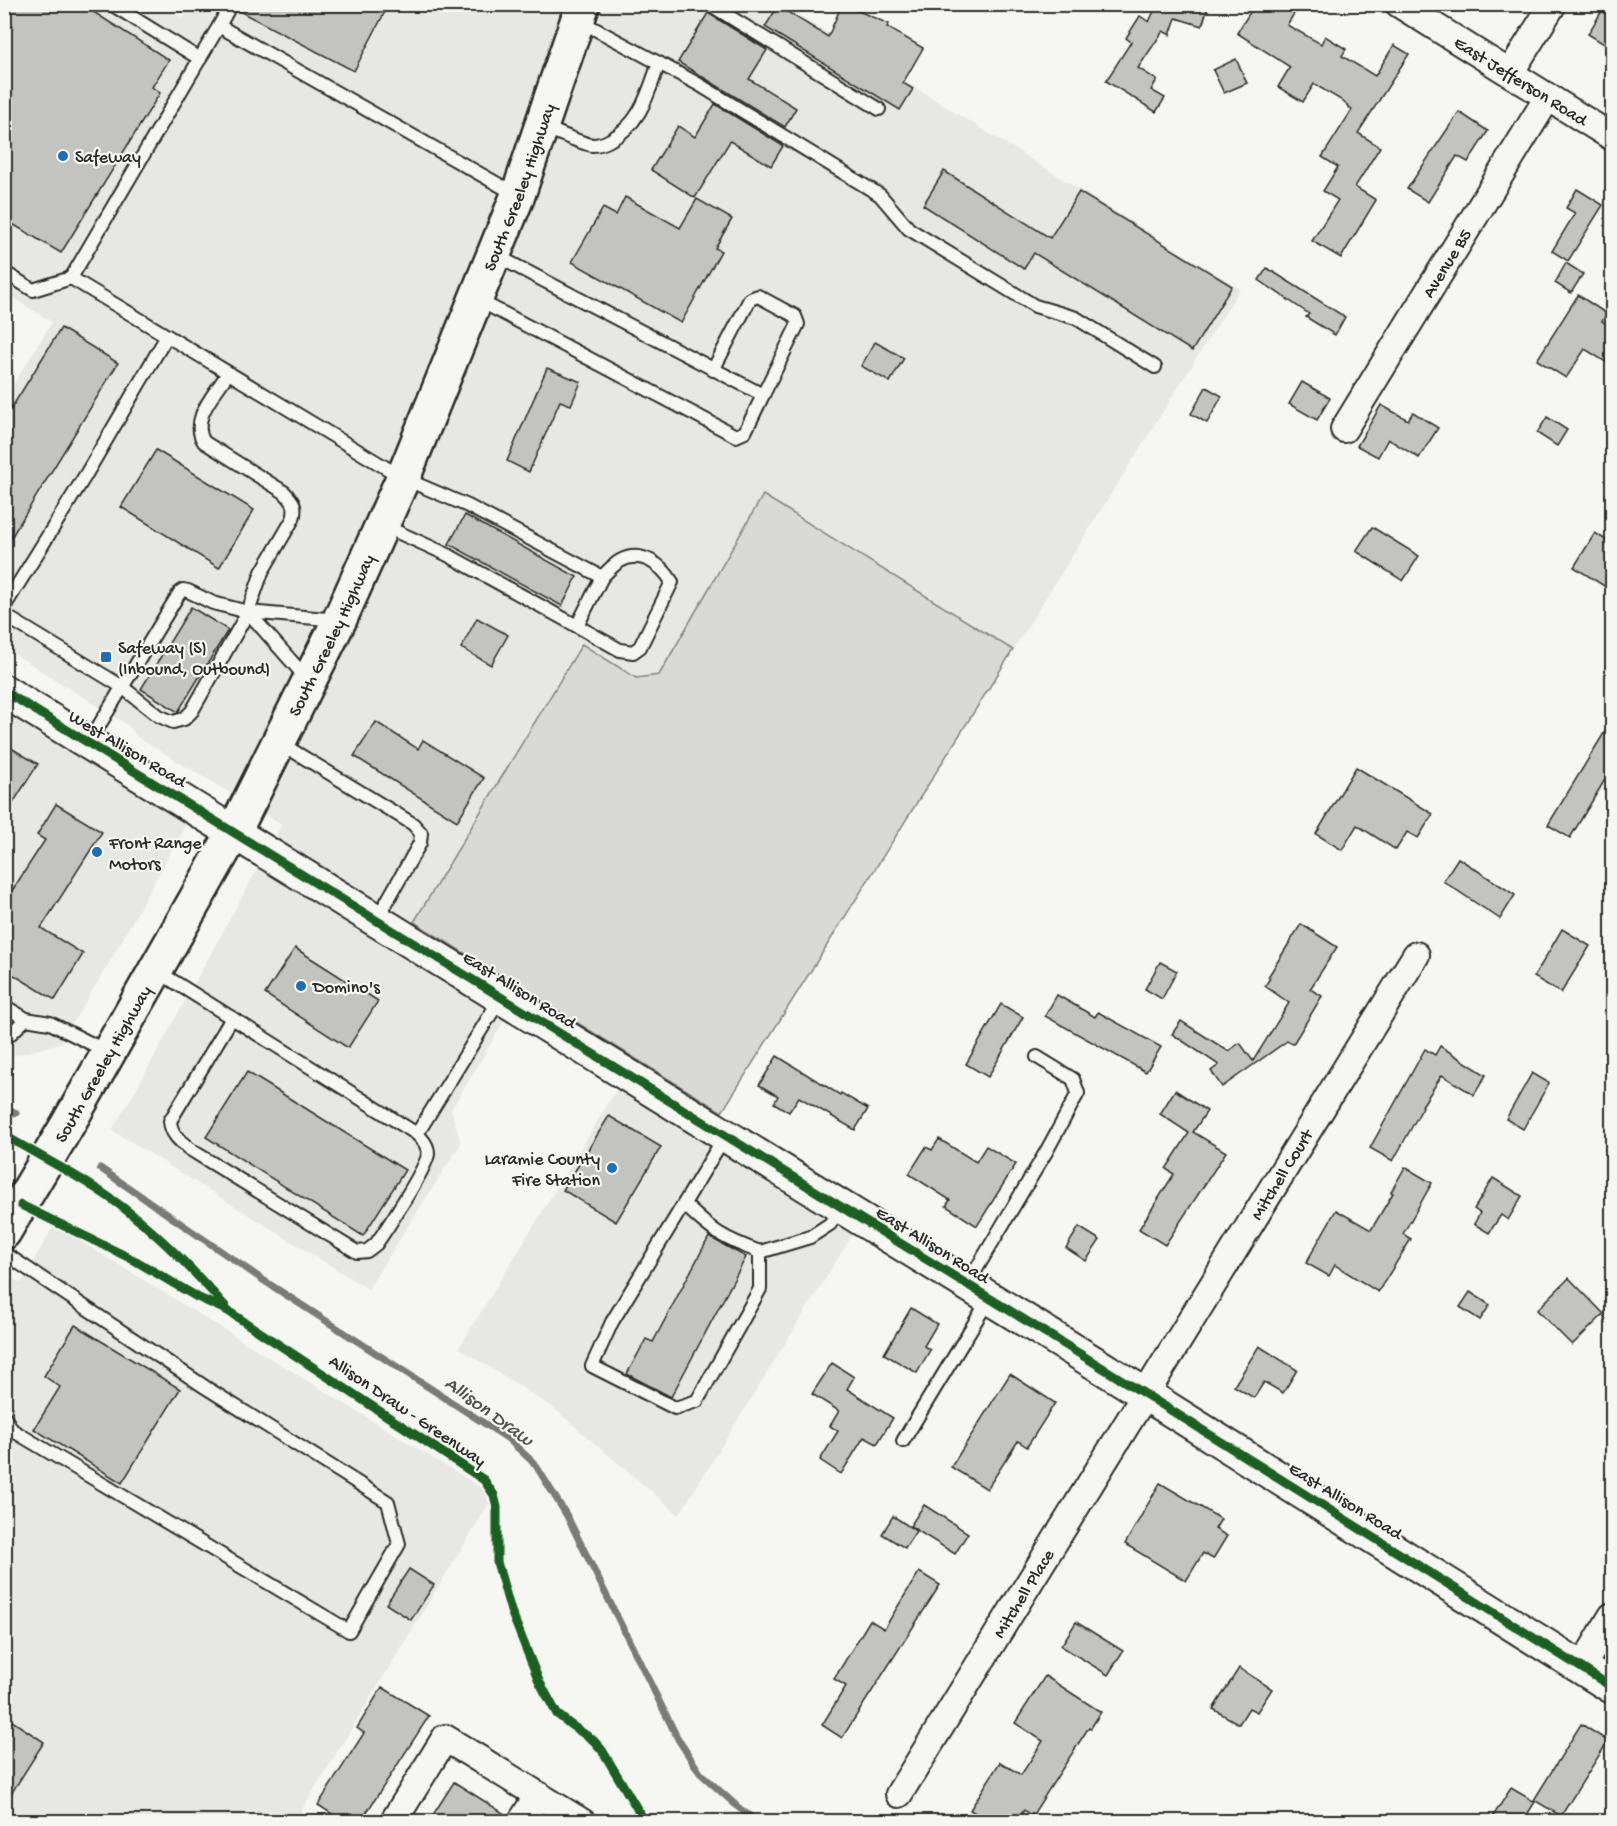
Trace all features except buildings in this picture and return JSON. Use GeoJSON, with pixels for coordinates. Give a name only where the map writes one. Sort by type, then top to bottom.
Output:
{"type":"FeatureCollection","features":[{"type":"Feature","properties":{"kind":"highway","name":"South Greeley Highway"},"geometry":{"type":"LineString","coordinates":[[4,1232],[234,832],[339,621],[403,478],[518,195],[580,12]]}},
{"type":"Feature","properties":{"kind":"street","name":"East Jefferson Road"},"geometry":{"type":"LineString","coordinates":[[1399,4],[1612,137]]}},
{"type":"Feature","properties":{"kind":"street"},"geometry":{"type":"LineString","coordinates":[[1510,73],[1553,4]]}},
{"type":"Feature","properties":{"kind":"street","name":"Avenue B5"},"geometry":{"type":"LineString","coordinates":[[1344,429],[1548,97]]}},
{"type":"Feature","properties":{"kind":"street","name":"West Allison Road"},"geometry":{"type":"LineString","coordinates":[[4,691],[234,832]]}},
{"type":"Feature","properties":{"kind":"street","name":"East Allison Road"},"geometry":{"type":"LineString","coordinates":[[234,832],[1145,1394],[1612,1687]]}},
{"type":"Feature","properties":{"kind":"street","name":"Mitchell Court"},"geometry":{"type":"LineString","coordinates":[[1145,1394],[1416,955]]}},
{"type":"Feature","properties":{"kind":"street","name":"Mitchell Place"},"geometry":{"type":"LineString","coordinates":[[899,1794],[1145,1394]]}},
{"type":"Feature","properties":{"kind":"street"},"geometry":{"type":"LineString","coordinates":[[1582,1667],[1612,1616]]}},
{"type":"Feature","properties":{"kind":"street"},"geometry":{"type":"LineString","coordinates":[[393,1821],[445,1738],[582,1821]]}},
{"type":"Feature","properties":{"kind":"street"},"geometry":{"type":"LineString","coordinates":[[521,1821],[538,1795]]}},
{"type":"Feature","properties":{"kind":"lane"},"geometry":{"type":"LineString","coordinates":[[111,4],[200,59]]}},
{"type":"Feature","properties":{"kind":"lane"},"geometry":{"type":"LineString","coordinates":[[4,272],[33,290],[71,278],[231,4]]}},
{"type":"Feature","properties":{"kind":"lane"},"geometry":{"type":"LineString","coordinates":[[709,4],[879,109]]}},
{"type":"Feature","properties":{"kind":"lane"},"geometry":{"type":"LineString","coordinates":[[580,12],[659,63],[699,84],[880,195],[909,229],[1035,306],[1076,318],[1155,367]]}},
{"type":"Feature","properties":{"kind":"lane"},"geometry":{"type":"LineString","coordinates":[[219,26],[518,195]]}},
{"type":"Feature","properties":{"kind":"lane"},"geometry":{"type":"LineString","coordinates":[[542,126],[592,145],[604,143],[618,136],[635,120],[645,103],[659,63]]}},
{"type":"Feature","properties":{"kind":"lane"},"geometry":{"type":"LineString","coordinates":[[494,254],[763,394]]}},
{"type":"Feature","properties":{"kind":"lane"},"geometry":{"type":"LineString","coordinates":[[71,278],[403,478],[468,506],[602,577]]}},
{"type":"Feature","properties":{"kind":"lane"},"geometry":{"type":"LineString","coordinates":[[476,299],[736,436],[745,432],[798,324],[795,316],[758,296],[750,299],[713,370]]}},
{"type":"Feature","properties":{"kind":"lane"},"geometry":{"type":"LineString","coordinates":[[4,607],[85,476],[167,336]]}},
{"type":"Feature","properties":{"kind":"lane"},"geometry":{"type":"LineString","coordinates":[[4,615],[121,686],[159,716],[173,722],[184,719],[192,711],[248,612],[262,572],[296,510],[293,501],[284,492],[204,442],[200,435],[198,427],[201,417],[228,373]]}},
{"type":"Feature","properties":{"kind":"lane"},"geometry":{"type":"LineString","coordinates":[[382,525],[446,554],[620,650],[633,652],[640,647],[672,582],[658,564],[647,558],[631,557],[620,561],[602,577],[577,626]]}},
{"type":"Feature","properties":{"kind":"lane"},"geometry":{"type":"LineString","coordinates":[[89,743],[121,686],[183,590],[213,603],[248,612],[339,621]]}},
{"type":"Feature","properties":{"kind":"lane"},"geometry":{"type":"LineString","coordinates":[[248,612],[309,681]]}},
{"type":"Feature","properties":{"kind":"lane"},"geometry":{"type":"LineString","coordinates":[[279,742],[413,824],[421,833],[420,843],[376,920]]}},
{"type":"Feature","properties":{"kind":"lane"},"geometry":{"type":"LineString","coordinates":[[156,970],[417,1134],[425,1142],[428,1152],[423,1168],[376,1244],[367,1251],[357,1252],[191,1150],[175,1136],[170,1121],[232,1018]]}},
{"type":"Feature","properties":{"kind":"lane"},"geometry":{"type":"LineString","coordinates":[[417,1134],[502,997]]}},
{"type":"Feature","properties":{"kind":"lane"},"geometry":{"type":"LineString","coordinates":[[4,1006],[26,1019],[50,1023],[109,1053]]}},
{"type":"Feature","properties":{"kind":"lane"},"geometry":{"type":"LineString","coordinates":[[4,1040],[26,1019]]}},
{"type":"Feature","properties":{"kind":"lane"},"geometry":{"type":"LineString","coordinates":[[903,1442],[1046,1152],[1078,1093],[1073,1079],[1037,1057]]}},
{"type":"Feature","properties":{"kind":"lane"},"geometry":{"type":"LineString","coordinates":[[726,1135],[612,1322],[592,1366],[675,1408],[697,1401],[760,1289],[760,1252]]}},
{"type":"Feature","properties":{"kind":"lane"},"geometry":{"type":"LineString","coordinates":[[684,1204],[705,1225],[729,1241],[760,1252],[810,1237],[830,1224],[842,1207]]}},
{"type":"Feature","properties":{"kind":"lane"},"geometry":{"type":"LineString","coordinates":[[4,1253],[205,1387],[388,1502],[399,1544],[349,1631],[12,1430],[4,1416]]}},
{"type":"Feature","properties":{"kind":"shaded area"},"geometry":{"type":"Polygon","coordinates":[[[191,4],[782,5],[1240,289],[1013,650],[763,495],[659,675],[636,678],[581,644],[414,922],[523,989],[451,1110],[461,1143],[368,1289],[112,1130],[282,824],[137,737],[128,725],[5,648],[4,400],[52,322],[5,293],[5,5],[161,5],[183,18],[191,4]]]}},
{"type":"Feature","properties":{"kind":"shaded area"},"geometry":{"type":"Polygon","coordinates":[[[763,495],[1013,650],[722,1112],[414,922],[582,644],[636,678],[659,675],[763,495]]]}},
{"type":"Feature","properties":{"kind":"shaded area"},"geometry":{"type":"Polygon","coordinates":[[[4,702],[186,818],[187,823],[113,956],[61,1043],[5,1058],[4,702]]]}},
{"type":"Feature","properties":{"kind":"shaded area"},"geometry":{"type":"Polygon","coordinates":[[[620,1084],[856,1229],[679,1515],[551,1406],[459,1348],[620,1084]]]}},
{"type":"Feature","properties":{"kind":"shaded area"},"geometry":{"type":"Polygon","coordinates":[[[54,1225],[485,1490],[489,1504],[295,1821],[5,1821],[4,1274],[21,1283],[54,1225]]]}},
{"type":"Feature","properties":{"kind":"waterway","name":"Allison Draw"},"geometry":{"type":"LineString","coordinates":[[4,1107],[16,1113]]}},
{"type":"Feature","properties":{"kind":"waterway","name":"Allison Draw"},"geometry":{"type":"LineString","coordinates":[[100,1168],[263,1280],[507,1438],[535,1464],[567,1516],[678,1739],[700,1773],[758,1822]]}},
{"type":"Feature","properties":{"kind":"cycle path"},"geometry":{"type":"LineString","coordinates":[[4,691],[1145,1394],[1612,1687]]}},
{"type":"Feature","properties":{"kind":"cycle path"},"geometry":{"type":"LineString","coordinates":[[4,1135],[85,1181],[130,1213],[179,1257],[225,1306]]}},
{"type":"Feature","properties":{"kind":"cycle path","name":"Allison Draw - Greenway"},"geometry":{"type":"LineString","coordinates":[[21,1205],[136,1261],[197,1297],[228,1311],[484,1480],[494,1495],[497,1507],[497,1562],[511,1611],[539,1681],[557,1714],[593,1740],[602,1750],[645,1822]]}},
{"type":"Feature","properties":{"kind":"place","name":"Safeway"},"geometry":{"type":"Point","coordinates":[63,156]}},
{"type":"Feature","properties":{"kind":"place","name":"Safeway (S) (Inbound, Outbound)"},"geometry":{"type":"Point","coordinates":[106,657]}},
{"type":"Feature","properties":{"kind":"place","name":"Front Range Motors"},"geometry":{"type":"Point","coordinates":[97,852]}},
{"type":"Feature","properties":{"kind":"place","name":"Domino's"},"geometry":{"type":"Point","coordinates":[301,986]}},
{"type":"Feature","properties":{"kind":"place","name":"Laramie County Fire Station"},"geometry":{"type":"Point","coordinates":[612,1168]}}]}
